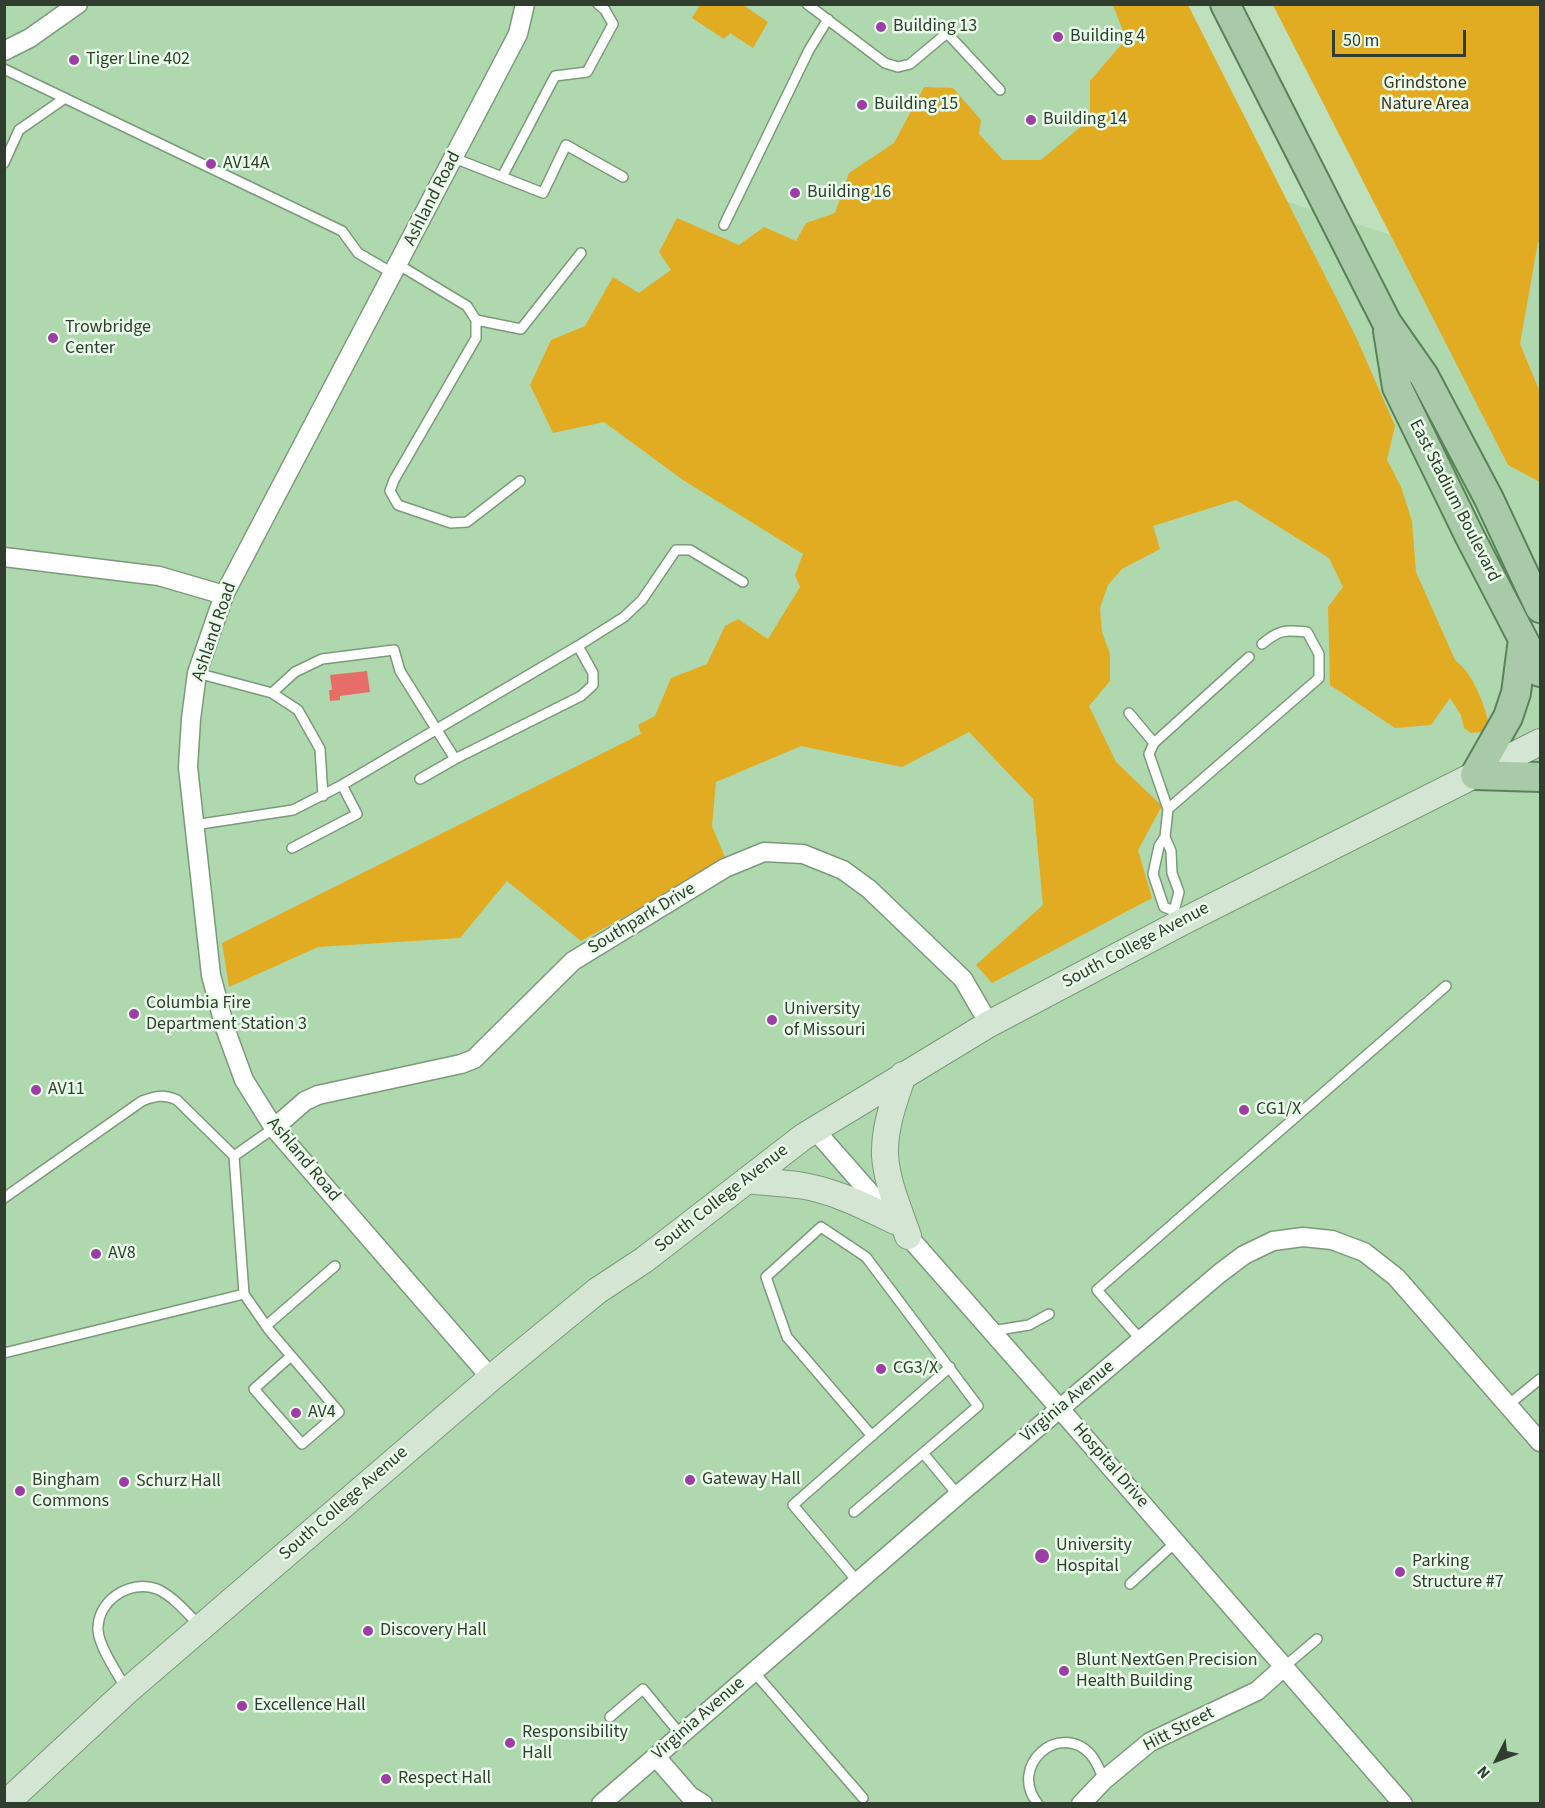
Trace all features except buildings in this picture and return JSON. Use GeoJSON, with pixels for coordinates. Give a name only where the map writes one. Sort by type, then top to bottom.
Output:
{"type":"FeatureCollection","features":[{"type":"Feature","properties":{"kind":"main road","name":"East Stadium Boulevard"},"geometry":{"type":"LineString","coordinates":[[1225,4],[1387,323],[1424,376],[1489,499],[1540,608]]}},
{"type":"Feature","properties":{"kind":"main road","name":"East Stadium Boulevard"},"geometry":{"type":"LineString","coordinates":[[1387,323],[1397,387],[1540,672]]}},
{"type":"Feature","properties":{"kind":"main road"},"geometry":{"type":"LineString","coordinates":[[1523,639],[1516,693],[1508,717],[1475,775],[1540,777]]}},
{"type":"Feature","properties":{"kind":"main road","name":"South College Avenue"},"geometry":{"type":"LineString","coordinates":[[14,1799],[127,1691],[491,1378],[597,1291],[644,1260],[814,1129],[989,1024],[1177,917],[1540,742]]}},
{"type":"Feature","properties":{"kind":"main road"},"geometry":{"type":"LineString","coordinates":[[902,1228],[885,1155],[888,1120],[903,1075]]}},
{"type":"Feature","properties":{"kind":"main road"},"geometry":{"type":"LineString","coordinates":[[747,1180],[799,1185],[831,1193],[855,1201],[902,1228]]}},
{"type":"Feature","properties":{"kind":"street"},"geometry":{"type":"LineString","coordinates":[[4,51],[30,38],[78,4]]}},
{"type":"Feature","properties":{"kind":"street","name":"Ashland Road"},"geometry":{"type":"LineString","coordinates":[[491,1378],[274,1128],[244,1080],[213,986],[188,766],[190,719],[197,673],[224,595],[518,34],[525,4]]}},
{"type":"Feature","properties":{"kind":"street"},"geometry":{"type":"LineString","coordinates":[[4,557],[159,576],[224,595]]}},
{"type":"Feature","properties":{"kind":"street","name":"Southpark Drive"},"geometry":{"type":"LineString","coordinates":[[274,1128],[305,1101],[318,1095],[474,1059],[573,961],[725,868],[764,852],[803,854],[843,870],[868,889],[963,980],[989,1024]]}},
{"type":"Feature","properties":{"kind":"street","name":"Hospital Drive"},"geometry":{"type":"LineString","coordinates":[[814,1129],[1403,1803]]}},
{"type":"Feature","properties":{"kind":"street","name":"Virginia Avenue"},"geometry":{"type":"LineString","coordinates":[[601,1803],[1220,1273],[1244,1255],[1273,1241],[1303,1237],[1332,1240],[1364,1252],[1396,1277],[1539,1439]]}},
{"type":"Feature","properties":{"kind":"street","name":"Hitt Street"},"geometry":{"type":"LineString","coordinates":[[1081,1803],[1104,1780],[1150,1742],[1257,1691],[1284,1667]]}},
{"type":"Feature","properties":{"kind":"street"},"geometry":{"type":"LineString","coordinates":[[656,1757],[692,1801]]}},
{"type":"Feature","properties":{"kind":"lane"},"geometry":{"type":"LineString","coordinates":[[502,177],[555,76],[587,72],[613,24],[598,4]]}},
{"type":"Feature","properties":{"kind":"lane"},"geometry":{"type":"LineString","coordinates":[[807,4],[885,63],[898,67],[910,64],[947,33],[1000,90]]}},
{"type":"Feature","properties":{"kind":"lane"},"geometry":{"type":"LineString","coordinates":[[724,225],[809,50],[828,20]]}},
{"type":"Feature","properties":{"kind":"lane"},"geometry":{"type":"LineString","coordinates":[[4,69],[342,231],[358,254],[396,269],[467,306],[476,320],[476,338],[394,480],[390,491],[398,505],[451,523],[467,522],[520,481]]}},
{"type":"Feature","properties":{"kind":"lane"},"geometry":{"type":"LineString","coordinates":[[4,163],[19,130],[65,98]]}},
{"type":"Feature","properties":{"kind":"lane"},"geometry":{"type":"LineString","coordinates":[[454,158],[543,193],[566,145],[622,177]]}},
{"type":"Feature","properties":{"kind":"lane"},"geometry":{"type":"LineString","coordinates":[[476,320],[521,329],[581,253]]}},
{"type":"Feature","properties":{"kind":"lane"},"geometry":{"type":"LineString","coordinates":[[194,825],[293,810],[323,796],[438,730],[624,617],[642,600],[676,550],[690,550],[743,582]]}},
{"type":"Feature","properties":{"kind":"lane"},"geometry":{"type":"LineString","coordinates":[[1168,809],[1319,678],[1319,654],[1307,632],[1285,630],[1272,636],[1263,644]]}},
{"type":"Feature","properties":{"kind":"lane"},"geometry":{"type":"LineString","coordinates":[[420,779],[581,696],[593,685],[593,673],[578,646]]}},
{"type":"Feature","properties":{"kind":"lane"},"geometry":{"type":"LineString","coordinates":[[272,693],[295,672],[322,659],[394,650],[400,671],[455,759]]}},
{"type":"Feature","properties":{"kind":"lane"},"geometry":{"type":"LineString","coordinates":[[1177,917],[1164,907],[1153,874],[1159,846],[1164,837],[1168,809],[1149,754],[1154,743],[1249,657]]}},
{"type":"Feature","properties":{"kind":"lane"},"geometry":{"type":"LineString","coordinates":[[197,673],[272,693],[298,710],[320,749],[323,796]]}},
{"type":"Feature","properties":{"kind":"lane"},"geometry":{"type":"LineString","coordinates":[[1129,713],[1154,743]]}},
{"type":"Feature","properties":{"kind":"lane"},"geometry":{"type":"LineString","coordinates":[[292,848],[357,814],[342,785]]}},
{"type":"Feature","properties":{"kind":"lane"},"geometry":{"type":"LineString","coordinates":[[1164,837],[1171,851],[1172,873],[1179,892],[1177,917]]}},
{"type":"Feature","properties":{"kind":"lane"},"geometry":{"type":"LineString","coordinates":[[1141,1340],[1097,1290],[1446,986]]}},
{"type":"Feature","properties":{"kind":"lane"},"geometry":{"type":"LineString","coordinates":[[4,1198],[142,1101],[155,1096],[166,1096],[177,1100],[234,1156],[244,1294],[266,1326],[339,1412],[302,1444],[254,1389],[291,1356]]}},
{"type":"Feature","properties":{"kind":"lane"},"geometry":{"type":"LineString","coordinates":[[234,1156],[274,1128]]}},
{"type":"Feature","properties":{"kind":"lane"},"geometry":{"type":"LineString","coordinates":[[854,1512],[978,1406],[951,1367],[866,1257],[821,1227],[766,1277],[787,1337],[872,1436]]}},
{"type":"Feature","properties":{"kind":"lane"},"geometry":{"type":"LineString","coordinates":[[266,1326],[336,1266]]}},
{"type":"Feature","properties":{"kind":"lane"},"geometry":{"type":"LineString","coordinates":[[4,1353],[244,1294]]}},
{"type":"Feature","properties":{"kind":"lane"},"geometry":{"type":"LineString","coordinates":[[992,1331],[1029,1325],[1049,1314]]}},
{"type":"Feature","properties":{"kind":"lane"},"geometry":{"type":"LineString","coordinates":[[858,1582],[792,1505],[951,1367]]}},
{"type":"Feature","properties":{"kind":"lane"},"geometry":{"type":"LineString","coordinates":[[1508,1405],[1540,1379]]}},
{"type":"Feature","properties":{"kind":"lane"},"geometry":{"type":"LineString","coordinates":[[923,1453],[958,1495]]}},
{"type":"Feature","properties":{"kind":"lane"},"geometry":{"type":"LineString","coordinates":[[1130,1584],[1176,1542]]}},
{"type":"Feature","properties":{"kind":"lane"},"geometry":{"type":"LineString","coordinates":[[127,1691],[98,1632],[100,1618],[106,1604],[117,1594],[143,1587],[157,1590],[171,1599],[201,1627]]}},
{"type":"Feature","properties":{"kind":"lane"},"geometry":{"type":"LineString","coordinates":[[1284,1667],[1317,1639]]}},
{"type":"Feature","properties":{"kind":"lane"},"geometry":{"type":"LineString","coordinates":[[754,1672],[864,1798]]}},
{"type":"Feature","properties":{"kind":"lane"},"geometry":{"type":"LineString","coordinates":[[610,1717],[643,1689],[681,1735]]}},
{"type":"Feature","properties":{"kind":"lane"},"geometry":{"type":"LineString","coordinates":[[1038,1803],[1030,1791],[1028,1779],[1030,1767],[1041,1752],[1057,1744],[1069,1743],[1081,1747],[1097,1763],[1104,1780]]}},
{"type":"Feature","properties":{"kind":"shaded area","name":"University of Missouri"},"geometry":{"type":"Polygon","coordinates":[[[5,5],[1131,5],[1257,192],[1394,236],[1540,116],[1540,1803],[5,1804],[5,5]]]}},
{"type":"Feature","properties":{"kind":"shaded area"},"geometry":{"type":"Polygon","coordinates":[[[367,671],[370,692],[340,696],[340,700],[330,701],[329,690],[332,690],[330,675],[367,671]]]}},
{"type":"Feature","properties":{"kind":"green space"},"geometry":{"type":"Polygon","coordinates":[[[700,5],[743,5],[768,22],[753,48],[730,33],[724,39],[692,18],[700,5]]]}},
{"type":"Feature","properties":{"kind":"green space"},"geometry":{"type":"Polygon","coordinates":[[[1113,5],[1188,5],[1356,337],[1395,426],[1387,460],[1401,487],[1412,521],[1416,572],[1455,660],[1467,672],[1480,695],[1488,720],[1482,732],[1471,733],[1464,728],[1461,715],[1450,698],[1431,725],[1395,728],[1330,685],[1328,607],[1343,587],[1329,558],[1236,500],[1153,526],[1160,549],[1122,569],[1108,585],[1100,608],[1102,632],[1110,654],[1110,681],[1089,706],[1116,762],[1162,806],[1138,850],[1152,898],[992,983],[976,965],[1043,905],[1033,799],[969,732],[902,767],[801,746],[716,782],[712,826],[726,860],[581,941],[507,881],[460,938],[318,947],[229,987],[222,943],[641,734],[638,725],[655,716],[671,678],[707,664],[725,626],[738,619],[768,639],[800,587],[795,575],[803,554],[683,480],[604,422],[553,433],[530,385],[551,340],[585,326],[613,277],[639,293],[671,270],[659,252],[677,218],[739,245],[764,227],[796,241],[806,223],[835,213],[849,173],[894,143],[924,87],[953,88],[981,120],[979,134],[1003,160],[1041,160],[1090,119],[1090,81],[1126,39],[1113,5]]]}},
{"type":"Feature","properties":{"kind":"green space","name":"Grindstone Nature Area"},"geometry":{"type":"Polygon","coordinates":[[[1273,5],[1540,5],[1540,242],[1538,242],[1520,344],[1540,392],[1540,482],[1508,465],[1273,5]]]}},
{"type":"Feature","properties":{"kind":"place","name":"Building 13"},"geometry":{"type":"Point","coordinates":[881,27]}},
{"type":"Feature","properties":{"kind":"place","name":"Building 4"},"geometry":{"type":"Point","coordinates":[1058,37]}},
{"type":"Feature","properties":{"kind":"place","name":"Tiger Line 402"},"geometry":{"type":"Point","coordinates":[74,60]}},
{"type":"Feature","properties":{"kind":"place","name":"Building 15"},"geometry":{"type":"Point","coordinates":[862,105]}},
{"type":"Feature","properties":{"kind":"place","name":"Building 14"},"geometry":{"type":"Point","coordinates":[1031,120]}},
{"type":"Feature","properties":{"kind":"place","name":"AV14A"},"geometry":{"type":"Point","coordinates":[211,164]}},
{"type":"Feature","properties":{"kind":"place","name":"Building 16"},"geometry":{"type":"Point","coordinates":[795,193]}},
{"type":"Feature","properties":{"kind":"place","name":"Trowbridge Center"},"geometry":{"type":"Point","coordinates":[53,338]}},
{"type":"Feature","properties":{"kind":"place","name":"Columbia Fire Department Station 3"},"geometry":{"type":"Point","coordinates":[134,1014]}},
{"type":"Feature","properties":{"kind":"place","name":"University of Missouri"},"geometry":{"type":"Point","coordinates":[772,1020]}},
{"type":"Feature","properties":{"kind":"place","name":"AV11"},"geometry":{"type":"Point","coordinates":[36,1090]}},
{"type":"Feature","properties":{"kind":"place","name":"CG1/X"},"geometry":{"type":"Point","coordinates":[1244,1110]}},
{"type":"Feature","properties":{"kind":"place","name":"AV8"},"geometry":{"type":"Point","coordinates":[96,1254]}},
{"type":"Feature","properties":{"kind":"place","name":"CG3/X"},"geometry":{"type":"Point","coordinates":[881,1369]}},
{"type":"Feature","properties":{"kind":"place","name":"AV4"},"geometry":{"type":"Point","coordinates":[296,1413]}},
{"type":"Feature","properties":{"kind":"place","name":"Gateway Hall"},"geometry":{"type":"Point","coordinates":[690,1480]}},
{"type":"Feature","properties":{"kind":"place","name":"Schurz Hall"},"geometry":{"type":"Point","coordinates":[124,1482]}},
{"type":"Feature","properties":{"kind":"place","name":"Bingham Commons"},"geometry":{"type":"Point","coordinates":[20,1491]}},
{"type":"Feature","properties":{"kind":"place","name":"University Hospital"},"geometry":{"type":"Point","coordinates":[1042,1556]}},
{"type":"Feature","properties":{"kind":"place","name":"Parking Structure #7"},"geometry":{"type":"Point","coordinates":[1400,1572]}},
{"type":"Feature","properties":{"kind":"place","name":"Discovery Hall"},"geometry":{"type":"Point","coordinates":[368,1631]}},
{"type":"Feature","properties":{"kind":"place","name":"Blunt NextGen Precision Health Building"},"geometry":{"type":"Point","coordinates":[1064,1671]}},
{"type":"Feature","properties":{"kind":"place","name":"Excellence Hall"},"geometry":{"type":"Point","coordinates":[242,1706]}},
{"type":"Feature","properties":{"kind":"place","name":"Responsibility Hall"},"geometry":{"type":"Point","coordinates":[510,1743]}},
{"type":"Feature","properties":{"kind":"place","name":"Respect Hall"},"geometry":{"type":"Point","coordinates":[386,1779]}}]}
